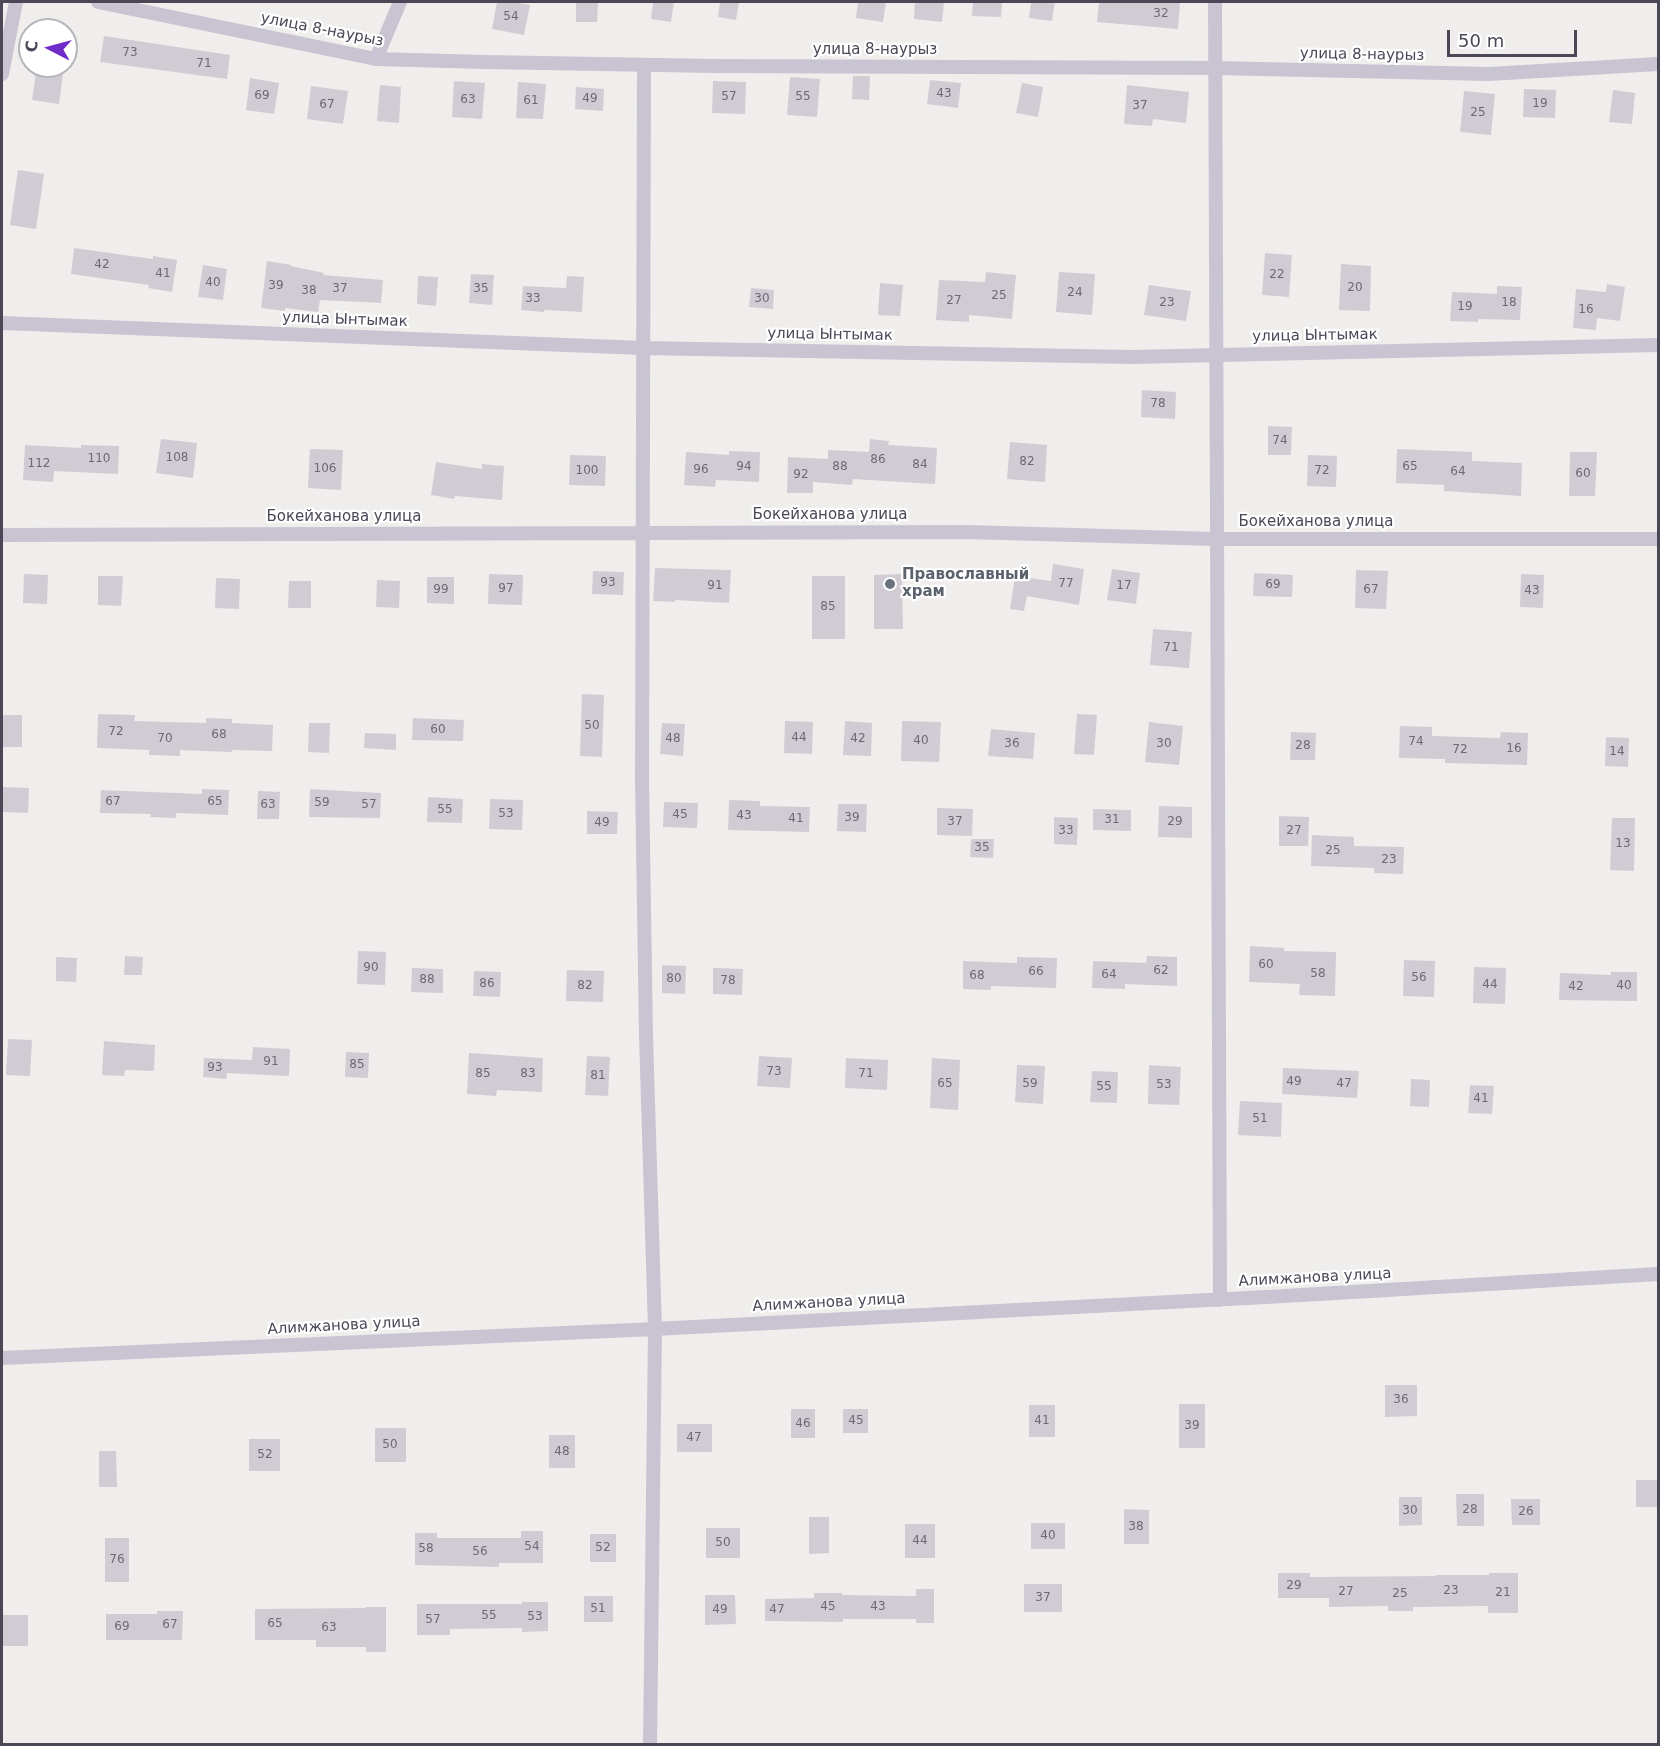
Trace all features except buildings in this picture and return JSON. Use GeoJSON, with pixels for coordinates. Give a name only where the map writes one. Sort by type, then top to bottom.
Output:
{"type":"FeatureCollection","features":[{"type":"Feature","properties":{"kind":"street"},"geometry":{"type":"LineString","coordinates":[[2,74],[16,2]]}},
{"type":"Feature","properties":{"kind":"street","name":"улица 8-наурыз"},"geometry":{"type":"LineString","coordinates":[[98,2],[376,59],[484,63],[1215,68],[1489,74],[1659,64]]}},
{"type":"Feature","properties":{"kind":"street"},"geometry":{"type":"LineString","coordinates":[[376,59],[400,2]]}},
{"type":"Feature","properties":{"kind":"street"},"geometry":{"type":"LineString","coordinates":[[1215,2],[1220,1300]]}},
{"type":"Feature","properties":{"kind":"street"},"geometry":{"type":"LineString","coordinates":[[644,64],[642,767],[646,1030],[656,1329],[650,1744]]}},
{"type":"Feature","properties":{"kind":"street","name":"улица Ынтымак"},"geometry":{"type":"LineString","coordinates":[[2,323],[643,348],[1131,357],[1659,345]]}},
{"type":"Feature","properties":{"kind":"street","name":"Бокейханова улица"},"geometry":{"type":"LineString","coordinates":[[2,535],[966,532],[1217,539],[1659,538]]}},
{"type":"Feature","properties":{"kind":"street","name":"Алимжанова улица"},"geometry":{"type":"LineString","coordinates":[[2,1358],[656,1329],[1659,1275]]}},
{"type":"Feature","properties":{"kind":"place","name":"Православный храм"},"geometry":{"type":"Point","coordinates":[890,584]}}]}
